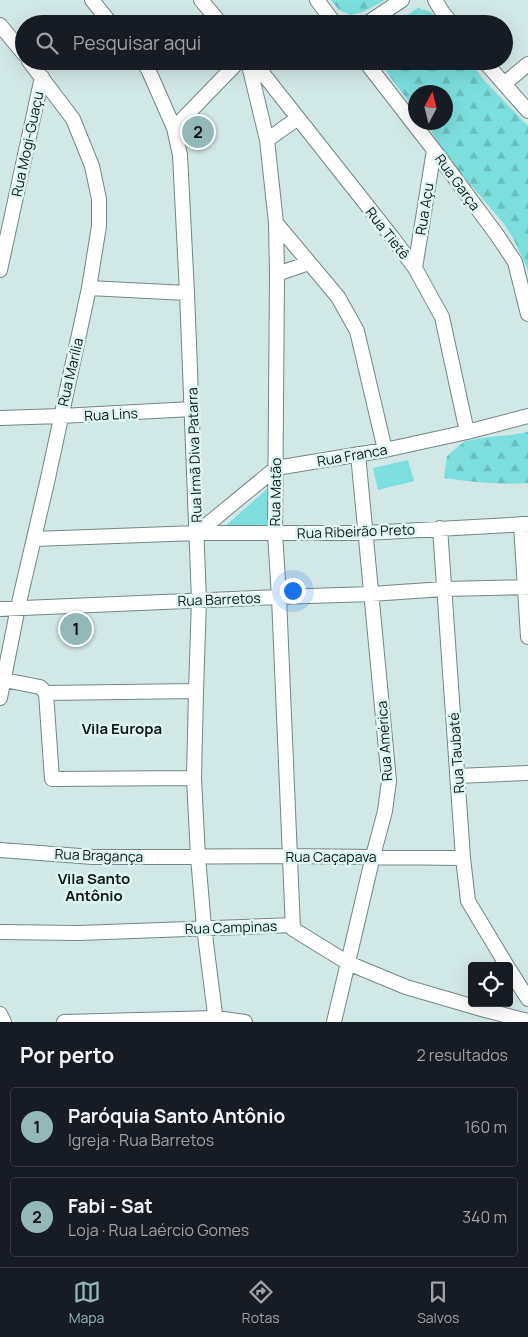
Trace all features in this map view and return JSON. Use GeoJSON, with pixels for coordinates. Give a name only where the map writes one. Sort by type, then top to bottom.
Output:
{"type":"FeatureCollection","features":[{"type":"Feature","properties":{"kind":"street"},"geometry":{"type":"LineString","coordinates":[[92,0],[104,15]]}},
{"type":"Feature","properties":{"kind":"street"},"geometry":{"type":"LineString","coordinates":[[202,0],[214,15]]}},
{"type":"Feature","properties":{"kind":"street"},"geometry":{"type":"LineString","coordinates":[[317,0],[328,15]]}},
{"type":"Feature","properties":{"kind":"street"},"geometry":{"type":"LineString","coordinates":[[380,15],[402,0]]}},
{"type":"Feature","properties":{"kind":"street"},"geometry":{"type":"LineString","coordinates":[[435,0],[445,15]]}},
{"type":"Feature","properties":{"kind":"street"},"geometry":{"type":"LineString","coordinates":[[0,25],[15,43]]}},
{"type":"Feature","properties":{"kind":"street"},"geometry":{"type":"LineString","coordinates":[[504,84],[528,64]]}},
{"type":"Feature","properties":{"kind":"street","name":"Rua Marília"},"geometry":{"type":"LineString","coordinates":[[0,698],[18,607],[89,288],[99,226],[99,199],[92,166],[73,118],[36,70]]}},
{"type":"Feature","properties":{"kind":"street","name":"Rua Irmã Diva Patarra"},"geometry":{"type":"LineString","coordinates":[[148,70],[174,128],[180,155],[199,600],[194,778],[204,927],[217,1021]]}},
{"type":"Feature","properties":{"kind":"street"},"geometry":{"type":"LineString","coordinates":[[174,128],[230,70]]}},
{"type":"Feature","properties":{"kind":"street","name":"Rua Matão"},"geometry":{"type":"LineString","coordinates":[[250,70],[267,140],[276,224],[276,468],[274,533],[279,597],[293,925]]}},
{"type":"Feature","properties":{"kind":"street","name":"Rua Tietê"},"geometry":{"type":"LineString","coordinates":[[260,70],[415,268],[442,317],[467,432]]}},
{"type":"Feature","properties":{"kind":"street","name":"Rua Garça"},"geometry":{"type":"LineString","coordinates":[[372,70],[434,150],[515,262],[528,314]]}},
{"type":"Feature","properties":{"kind":"street"},"geometry":{"type":"LineString","coordinates":[[492,70],[528,111]]}},
{"type":"Feature","properties":{"kind":"street","name":"Rua Mogi-Guaçu"},"geometry":{"type":"LineString","coordinates":[[0,270],[42,77]]}},
{"type":"Feature","properties":{"kind":"street"},"geometry":{"type":"LineString","coordinates":[[267,140],[298,118]]}},
{"type":"Feature","properties":{"kind":"street","name":"Rua Açu"},"geometry":{"type":"LineString","coordinates":[[415,268],[434,150]]}},
{"type":"Feature","properties":{"kind":"street"},"geometry":{"type":"LineString","coordinates":[[276,224],[338,297],[357,332],[385,450]]}},
{"type":"Feature","properties":{"kind":"street"},"geometry":{"type":"LineString","coordinates":[[277,274],[309,262]]}},
{"type":"Feature","properties":{"kind":"street"},"geometry":{"type":"LineString","coordinates":[[89,288],[187,293]]}},
{"type":"Feature","properties":{"kind":"street","name":"Rua Lins"},"geometry":{"type":"LineString","coordinates":[[0,418],[192,409]]}},
{"type":"Feature","properties":{"kind":"street","name":"Rua Franca"},"geometry":{"type":"LineString","coordinates":[[197,533],[276,468],[385,450],[528,416]]}},
{"type":"Feature","properties":{"kind":"street","name":"Rua América"},"geometry":{"type":"LineString","coordinates":[[334,1022],[385,811],[389,781],[358,454]]}},
{"type":"Feature","properties":{"kind":"street"},"geometry":{"type":"LineString","coordinates":[[524,524],[528,636]]}},
{"type":"Feature","properties":{"kind":"street","name":"Rua Ribeirão Preto"},"geometry":{"type":"LineString","coordinates":[[34,539],[197,533],[366,533],[524,524]]}},
{"type":"Feature","properties":{"kind":"street","name":"Rua Taubaté"},"geometry":{"type":"LineString","coordinates":[[440,528],[463,858],[468,901],[505,962]]}},
{"type":"Feature","properties":{"kind":"street","name":"Rua Barretos"},"geometry":{"type":"LineString","coordinates":[[0,608],[527,587]]}},
{"type":"Feature","properties":{"kind":"street"},"geometry":{"type":"LineString","coordinates":[[4,680],[40,687],[46,694],[52,779],[194,778]]}},
{"type":"Feature","properties":{"kind":"street"},"geometry":{"type":"LineString","coordinates":[[46,694],[196,691]]}},
{"type":"Feature","properties":{"kind":"street"},"geometry":{"type":"LineString","coordinates":[[457,776],[528,773]]}},
{"type":"Feature","properties":{"kind":"street","name":"Rua Bragança"},"geometry":{"type":"LineString","coordinates":[[0,850],[93,857],[198,857]]}},
{"type":"Feature","properties":{"kind":"street","name":"Rua Caçapava"},"geometry":{"type":"LineString","coordinates":[[198,857],[373,856],[463,858]]}},
{"type":"Feature","properties":{"kind":"street","name":"Rua Campinas"},"geometry":{"type":"LineString","coordinates":[[0,932],[79,933],[293,925],[293,929],[348,964],[406,987],[528,1021]]}},
{"type":"Feature","properties":{"kind":"street"},"geometry":{"type":"LineString","coordinates":[[513,975],[528,999]]}},
{"type":"Feature","properties":{"kind":"street"},"geometry":{"type":"LineString","coordinates":[[0,1014],[4,1022]]}},
{"type":"Feature","properties":{"kind":"street"},"geometry":{"type":"LineString","coordinates":[[64,1022],[245,1022]]}},
{"type":"Feature","properties":{"kind":"green space"},"geometry":{"type":"Polygon","coordinates":[[[331,0],[385,0],[363,12],[351,15],[339,10],[331,0]]]}},
{"type":"Feature","properties":{"kind":"green space"},"geometry":{"type":"Polygon","coordinates":[[[418,8],[431,12],[433,15],[407,15],[418,8]]]}},
{"type":"Feature","properties":{"kind":"green space"},"geometry":{"type":"Polygon","coordinates":[[[385,70],[477,70],[482,78],[528,126],[528,270],[505,225],[451,162],[430,130],[453,130],[453,85],[408,85],[408,100],[385,70]]]}},
{"type":"Feature","properties":{"kind":"green space"},"geometry":{"type":"Polygon","coordinates":[[[528,432],[528,483],[486,483],[444,478],[447,456],[465,441],[528,432]]]}},
{"type":"Feature","properties":{"kind":"green space"},"geometry":{"type":"Polygon","coordinates":[[[408,460],[414,481],[378,490],[373,468],[408,460]]]}},
{"type":"Feature","properties":{"kind":"green space"},"geometry":{"type":"Polygon","coordinates":[[[267,489],[270,527],[222,529],[267,489]]]}},
{"type":"Feature","properties":{"kind":"place","name":"Fabi - Sat"},"geometry":{"type":"Point","coordinates":[198,132]}},
{"type":"Feature","properties":{"kind":"place","name":"Paróquia Santo Antônio"},"geometry":{"type":"Point","coordinates":[76,629]}},
{"type":"Feature","properties":{"kind":"district","name":"Vila Europa"},"geometry":{"type":"Point","coordinates":[122,728]}},
{"type":"Feature","properties":{"kind":"district","name":"Vila Santo Antônio"},"geometry":{"type":"Point","coordinates":[94,886]}}]}
